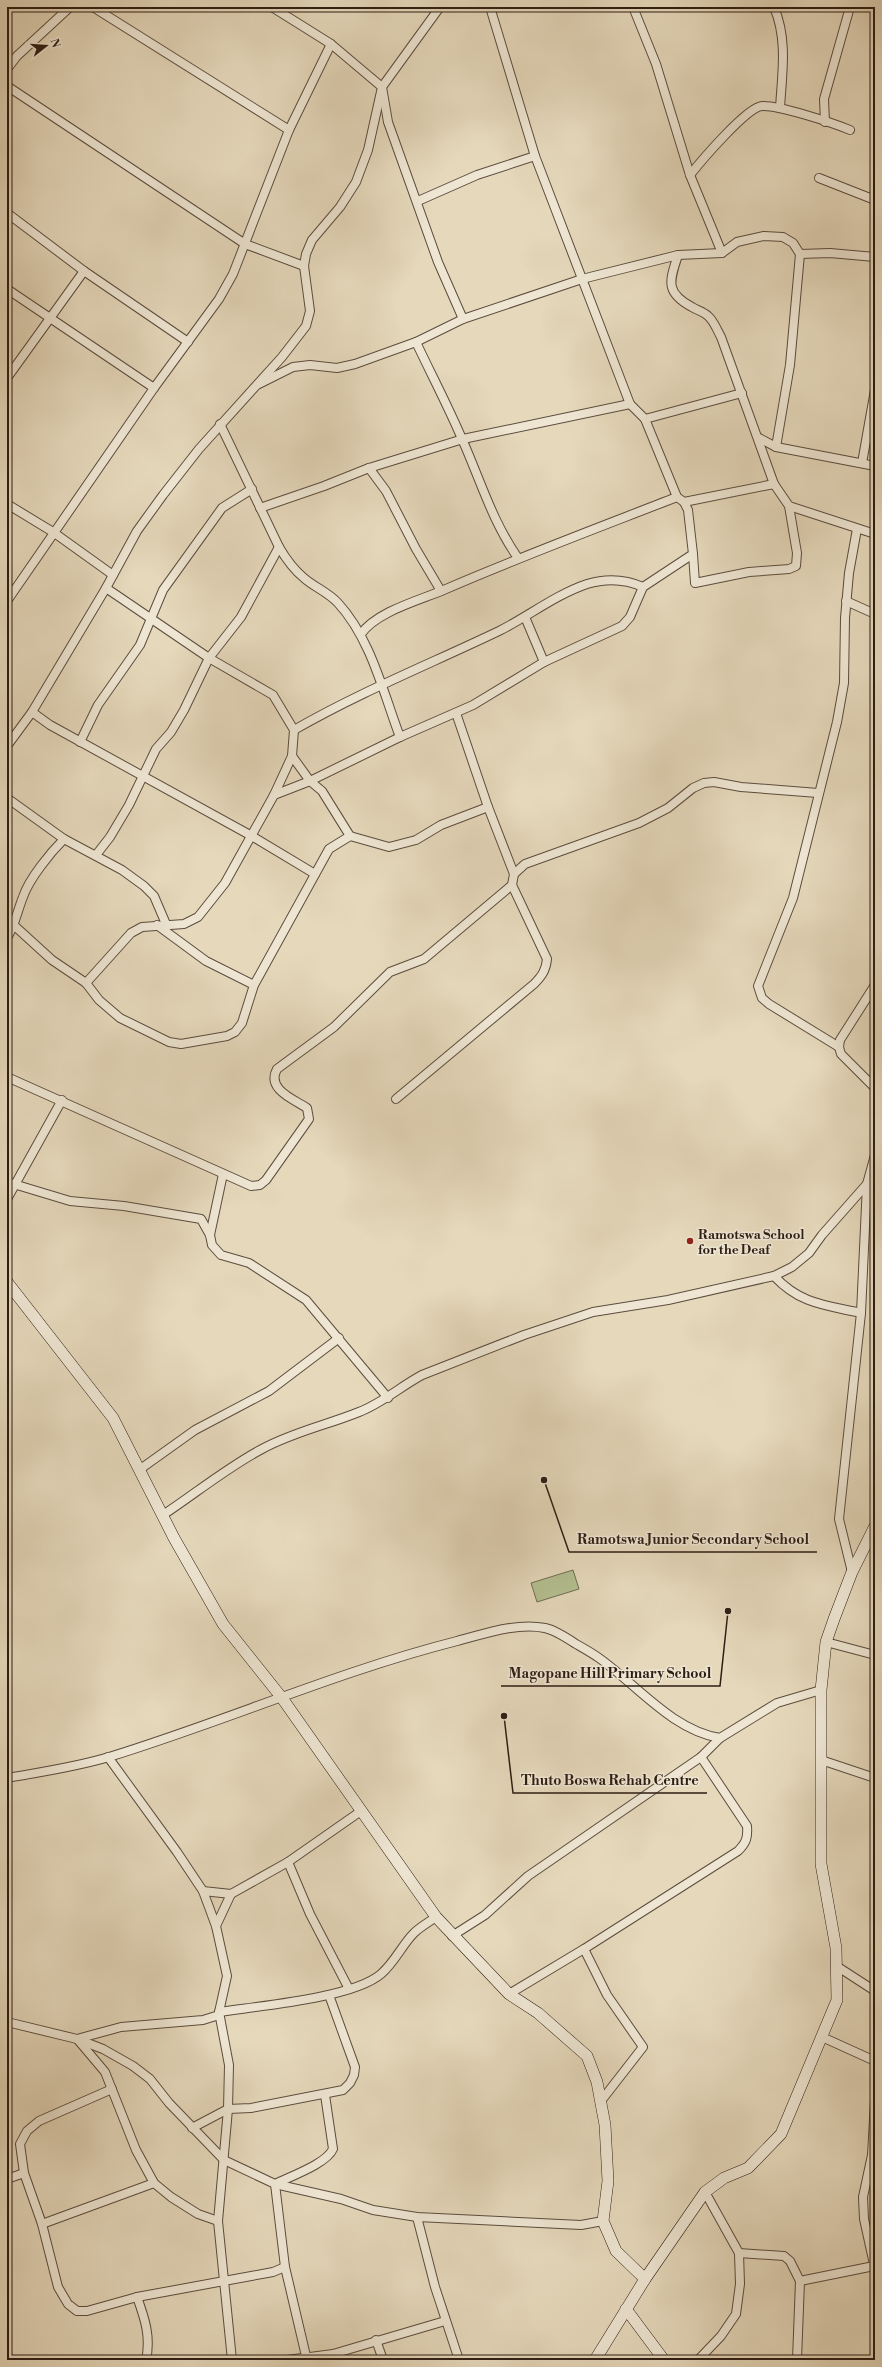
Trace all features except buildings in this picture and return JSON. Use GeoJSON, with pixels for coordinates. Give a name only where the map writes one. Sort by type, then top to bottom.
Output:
{"type":"FeatureCollection","features":[{"type":"Feature","properties":{"kind":"street"},"geometry":{"type":"LineString","coordinates":[[7,69],[17,56],[70,7]]}},
{"type":"Feature","properties":{"kind":"street"},"geometry":{"type":"LineString","coordinates":[[93,7],[289,130]]}},
{"type":"Feature","properties":{"kind":"street"},"geometry":{"type":"LineString","coordinates":[[272,7],[331,44],[382,87],[388,122],[418,201],[438,262],[463,319]]}},
{"type":"Feature","properties":{"kind":"street"},"geometry":{"type":"LineString","coordinates":[[7,746],[32,712],[106,588],[137,531],[163,495],[220,424],[282,357],[306,326],[310,311],[304,266],[312,240],[340,207],[356,182],[368,150],[382,87],[440,7]]}},
{"type":"Feature","properties":{"kind":"street"},"geometry":{"type":"LineString","coordinates":[[490,7],[535,156],[630,404],[645,418],[681,499],[688,510],[693,554],[694,583],[749,572],[789,569],[796,566],[797,554],[789,506],[774,484],[759,438],[721,337],[712,320],[707,315],[680,301],[672,290],[670,280],[678,255]]}},
{"type":"Feature","properties":{"kind":"street"},"geometry":{"type":"LineString","coordinates":[[633,7],[656,64],[690,175],[722,253]]}},
{"type":"Feature","properties":{"kind":"street"},"geometry":{"type":"LineString","coordinates":[[774,7],[779,18],[784,46],[780,108]]}},
{"type":"Feature","properties":{"kind":"street"},"geometry":{"type":"LineString","coordinates":[[825,122],[824,99],[850,7]]}},
{"type":"Feature","properties":{"kind":"street"},"geometry":{"type":"LineString","coordinates":[[7,601],[53,532],[154,388],[219,299],[233,274],[289,130],[331,44]]}},
{"type":"Feature","properties":{"kind":"street"},"geometry":{"type":"LineString","coordinates":[[7,86],[245,244],[304,266]]}},
{"type":"Feature","properties":{"kind":"street"},"geometry":{"type":"LineString","coordinates":[[690,175],[751,110],[761,106],[780,108],[850,130]]}},
{"type":"Feature","properties":{"kind":"street"},"geometry":{"type":"LineString","coordinates":[[418,201],[477,175],[535,156]]}},
{"type":"Feature","properties":{"kind":"street"},"geometry":{"type":"LineString","coordinates":[[819,178],[875,200]]}},
{"type":"Feature","properties":{"kind":"street"},"geometry":{"type":"LineString","coordinates":[[7,213],[84,271],[188,342]]}},
{"type":"Feature","properties":{"kind":"street"},"geometry":{"type":"LineString","coordinates":[[252,388],[294,367],[310,364],[337,368],[346,367],[416,342],[463,319],[582,279],[678,255],[722,253],[738,242],[764,236],[783,236],[793,243],[800,254],[790,365],[776,447]]}},
{"type":"Feature","properties":{"kind":"street"},"geometry":{"type":"LineString","coordinates":[[800,254],[830,253],[875,257]]}},
{"type":"Feature","properties":{"kind":"street"},"geometry":{"type":"LineString","coordinates":[[7,378],[51,319],[84,271]]}},
{"type":"Feature","properties":{"kind":"street"},"geometry":{"type":"LineString","coordinates":[[7,289],[154,388]]}},
{"type":"Feature","properties":{"kind":"street"},"geometry":{"type":"LineString","coordinates":[[416,342],[463,439],[487,502],[508,544],[518,558]]}},
{"type":"Feature","properties":{"kind":"street"},"geometry":{"type":"LineString","coordinates":[[862,463],[875,390]]}},
{"type":"Feature","properties":{"kind":"street"},"geometry":{"type":"LineString","coordinates":[[645,418],[742,393]]}},
{"type":"Feature","properties":{"kind":"street"},"geometry":{"type":"LineString","coordinates":[[260,508],[324,486],[369,468],[463,439],[630,404]]}},
{"type":"Feature","properties":{"kind":"street"},"geometry":{"type":"LineString","coordinates":[[220,424],[279,547],[291,565],[305,579],[321,588],[338,603],[361,634],[400,737]]}},
{"type":"Feature","properties":{"kind":"street"},"geometry":{"type":"LineString","coordinates":[[759,438],[776,447],[875,466]]}},
{"type":"Feature","properties":{"kind":"street"},"geometry":{"type":"LineString","coordinates":[[369,468],[386,491],[416,549],[442,591]]}},
{"type":"Feature","properties":{"kind":"street"},"geometry":{"type":"LineString","coordinates":[[361,634],[366,626],[399,608],[518,558],[681,499],[774,484]]}},
{"type":"Feature","properties":{"kind":"street"},"geometry":{"type":"LineString","coordinates":[[80,742],[98,705],[140,645],[152,620],[163,590],[222,508],[252,489]]}},
{"type":"Feature","properties":{"kind":"street"},"geometry":{"type":"LineString","coordinates":[[7,504],[53,532],[113,575]]}},
{"type":"Feature","properties":{"kind":"street"},"geometry":{"type":"LineString","coordinates":[[789,506],[875,534]]}},
{"type":"Feature","properties":{"kind":"street"},"geometry":{"type":"LineString","coordinates":[[839,1047],[769,1004],[759,993],[758,986],[793,898],[818,793],[826,772],[844,683],[846,601],[849,573],[857,529]]}},
{"type":"Feature","properties":{"kind":"street"},"geometry":{"type":"LineString","coordinates":[[96,855],[110,837],[129,805],[156,749],[171,732],[184,710],[209,658],[241,617],[279,547]]}},
{"type":"Feature","properties":{"kind":"street"},"geometry":{"type":"LineString","coordinates":[[274,795],[310,781],[400,737],[456,713],[544,662],[622,626],[630,617],[643,587],[693,554]]}},
{"type":"Feature","properties":{"kind":"street"},"geometry":{"type":"LineString","coordinates":[[294,730],[337,705],[488,636],[525,617],[560,595],[588,584],[614,579],[630,582],[643,587]]}},
{"type":"Feature","properties":{"kind":"street"},"geometry":{"type":"LineString","coordinates":[[86,983],[131,933],[142,927],[162,924],[184,924],[198,916],[225,883],[250,834],[274,795],[292,756],[294,730],[273,695],[209,658],[106,588]]}},
{"type":"Feature","properties":{"kind":"street"},"geometry":{"type":"LineString","coordinates":[[846,601],[875,614]]}},
{"type":"Feature","properties":{"kind":"street"},"geometry":{"type":"LineString","coordinates":[[525,617],[544,662]]}},
{"type":"Feature","properties":{"kind":"street"},"geometry":{"type":"LineString","coordinates":[[32,712],[50,725],[80,742],[250,834],[315,874]]}},
{"type":"Feature","properties":{"kind":"street"},"geometry":{"type":"LineString","coordinates":[[396,1099],[542,976],[547,959],[512,885],[514,874],[488,807],[456,713]]}},
{"type":"Feature","properties":{"kind":"street"},"geometry":{"type":"LineString","coordinates":[[292,756],[310,781],[322,792],[350,836],[389,847],[416,840],[441,825],[488,807]]}},
{"type":"Feature","properties":{"kind":"street"},"geometry":{"type":"LineString","coordinates":[[514,874],[525,864],[639,823],[668,808],[693,788],[704,783],[714,782],[741,787],[818,793]]}},
{"type":"Feature","properties":{"kind":"street"},"geometry":{"type":"LineString","coordinates":[[7,798],[64,838],[96,855],[144,886],[154,896],[162,924],[206,961],[254,985]]}},
{"type":"Feature","properties":{"kind":"street"},"geometry":{"type":"LineString","coordinates":[[7,919],[52,960],[86,983],[99,1000],[120,1018],[169,1042],[181,1044],[235,1032],[242,1023],[254,985],[329,849],[350,836]]}},
{"type":"Feature","properties":{"kind":"street"},"geometry":{"type":"LineString","coordinates":[[7,938],[15,925],[23,896],[54,849],[64,838]]}},
{"type":"Feature","properties":{"kind":"street"},"geometry":{"type":"LineString","coordinates":[[7,1077],[62,1100],[251,1186],[260,1185],[266,1180],[310,1119],[307,1108],[277,1089],[273,1080],[277,1069],[334,1027],[390,972],[424,958],[512,885]]}},
{"type":"Feature","properties":{"kind":"street"},"geometry":{"type":"LineString","coordinates":[[875,985],[840,1040],[839,1047],[841,1054],[875,1088]]}},
{"type":"Feature","properties":{"kind":"street"},"geometry":{"type":"LineString","coordinates":[[7,1199],[62,1100]]}},
{"type":"Feature","properties":{"kind":"street"},"geometry":{"type":"LineString","coordinates":[[852,1572],[839,1519],[861,1313],[867,1184],[875,1155]]}},
{"type":"Feature","properties":{"kind":"street"},"geometry":{"type":"LineString","coordinates":[[210,1235],[224,1174]]}},
{"type":"Feature","properties":{"kind":"street"},"geometry":{"type":"LineString","coordinates":[[7,1182],[70,1201],[124,1206],[196,1217],[204,1223],[210,1235],[212,1245],[221,1255],[249,1262],[306,1300],[388,1398]]}},
{"type":"Feature","properties":{"kind":"street"},"geometry":{"type":"LineString","coordinates":[[867,1184],[875,1188]]}},
{"type":"Feature","properties":{"kind":"street"},"geometry":{"type":"LineString","coordinates":[[163,1515],[262,1449],[309,1428],[359,1412],[388,1398],[407,1383],[422,1375],[524,1335],[594,1312],[668,1300],[774,1276],[792,1266],[809,1253],[822,1235],[867,1184]]}},
{"type":"Feature","properties":{"kind":"street"},"geometry":{"type":"LineString","coordinates":[[774,1276],[785,1288],[806,1301],[861,1313]]}},
{"type":"Feature","properties":{"kind":"street"},"geometry":{"type":"LineString","coordinates":[[7,1282],[113,1418],[163,1515],[223,1624],[282,1698],[436,1917],[452,1936],[509,1994],[538,2013],[586,2056],[597,2082],[605,2125],[608,2181],[604,2221],[616,2251],[645,2279]]}},
{"type":"Feature","properties":{"kind":"street"},"geometry":{"type":"LineString","coordinates":[[139,1470],[195,1430],[269,1391],[339,1338]]}},
{"type":"Feature","properties":{"kind":"street"},"geometry":{"type":"LineString","coordinates":[[595,2360],[645,2279],[705,2192],[724,2178],[748,2168],[781,2134],[837,2000],[838,1968],[832,1916],[821,1864],[821,1690],[826,1642],[852,1572],[875,1526]]}},
{"type":"Feature","properties":{"kind":"street"},"geometry":{"type":"LineString","coordinates":[[7,1778],[108,1757],[282,1698],[363,1667],[419,1650],[510,1629],[546,1628],[599,1658],[640,1692],[691,1729],[705,1736],[720,1738]]}},
{"type":"Feature","properties":{"kind":"street"},"geometry":{"type":"LineString","coordinates":[[826,1642],[875,1655]]}},
{"type":"Feature","properties":{"kind":"street"},"geometry":{"type":"LineString","coordinates":[[452,1936],[485,1915],[528,1876],[701,1757],[720,1738],[777,1703],[821,1690]]}},
{"type":"Feature","properties":{"kind":"street"},"geometry":{"type":"LineString","coordinates":[[108,1757],[177,1852],[203,1891],[216,1926],[227,1976],[219,2012],[229,2065],[228,2110],[218,2221],[232,2360]]}},
{"type":"Feature","properties":{"kind":"street"},"geometry":{"type":"LineString","coordinates":[[509,1994],[584,1949],[738,1851],[744,1845],[748,1837],[747,1826],[701,1757]]}},
{"type":"Feature","properties":{"kind":"street"},"geometry":{"type":"LineString","coordinates":[[821,1760],[875,1778]]}},
{"type":"Feature","properties":{"kind":"street"},"geometry":{"type":"LineString","coordinates":[[203,1891],[231,1894],[288,1862],[361,1811]]}},
{"type":"Feature","properties":{"kind":"street"},"geometry":{"type":"LineString","coordinates":[[288,1862],[310,1914],[348,1989]]}},
{"type":"Feature","properties":{"kind":"street"},"geometry":{"type":"LineString","coordinates":[[216,1926],[231,1894]]}},
{"type":"Feature","properties":{"kind":"street"},"geometry":{"type":"LineString","coordinates":[[77,2039],[121,2027],[203,2020],[219,2015],[219,2012],[329,1995],[348,1989],[371,1981],[382,1973],[401,1952],[413,1934],[436,1917]]}},
{"type":"Feature","properties":{"kind":"street"},"geometry":{"type":"LineString","coordinates":[[584,1949],[608,1995],[643,2047],[601,2101]]}},
{"type":"Feature","properties":{"kind":"street"},"geometry":{"type":"LineString","coordinates":[[838,1968],[875,1990]]}},
{"type":"Feature","properties":{"kind":"street"},"geometry":{"type":"LineString","coordinates":[[192,2128],[228,2110],[251,2108],[325,2095],[342,2090],[350,2083],[354,2075],[355,2067],[329,1995]]}},
{"type":"Feature","properties":{"kind":"street"},"geometry":{"type":"LineString","coordinates":[[7,2022],[77,2039],[103,2049],[133,2066],[150,2080],[192,2128],[224,2160],[276,2184],[341,2199],[373,2210],[418,2217],[581,2225],[604,2221]]}},
{"type":"Feature","properties":{"kind":"street"},"geometry":{"type":"LineString","coordinates":[[822,2037],[875,2061]]}},
{"type":"Feature","properties":{"kind":"street"},"geometry":{"type":"LineString","coordinates":[[77,2039],[105,2072],[136,2150],[154,2183],[171,2197],[198,2214],[218,2221]]}},
{"type":"Feature","properties":{"kind":"street"},"geometry":{"type":"LineString","coordinates":[[112,2089],[39,2121],[27,2131],[20,2144],[24,2173],[42,2224],[58,2287],[68,2304],[77,2310],[87,2311],[138,2297],[273,2272],[285,2267]]}},
{"type":"Feature","properties":{"kind":"street"},"geometry":{"type":"LineString","coordinates":[[276,2184],[320,2161],[330,2154],[333,2149],[325,2095]]}},
{"type":"Feature","properties":{"kind":"street"},"geometry":{"type":"LineString","coordinates":[[800,2281],[875,2267],[864,2219],[863,2197],[872,2155],[875,2100]]}},
{"type":"Feature","properties":{"kind":"street"},"geometry":{"type":"LineString","coordinates":[[7,2179],[24,2173]]}},
{"type":"Feature","properties":{"kind":"street"},"geometry":{"type":"LineString","coordinates":[[42,2224],[154,2183]]}},
{"type":"Feature","properties":{"kind":"street"},"geometry":{"type":"LineString","coordinates":[[276,2184],[285,2267],[306,2356]]}},
{"type":"Feature","properties":{"kind":"street"},"geometry":{"type":"LineString","coordinates":[[702,2359],[721,2336],[736,2314],[740,2284],[739,2253],[705,2192]]}},
{"type":"Feature","properties":{"kind":"street"},"geometry":{"type":"LineString","coordinates":[[418,2217],[424,2249],[445,2321],[459,2360]]}},
{"type":"Feature","properties":{"kind":"street"},"geometry":{"type":"LineString","coordinates":[[739,2253],[784,2256],[790,2261],[800,2281],[797,2360]]}},
{"type":"Feature","properties":{"kind":"street"},"geometry":{"type":"LineString","coordinates":[[138,2297],[147,2325],[148,2348],[146,2360]]}},
{"type":"Feature","properties":{"kind":"street"},"geometry":{"type":"LineString","coordinates":[[626,2309],[664,2360]]}},
{"type":"Feature","properties":{"kind":"street"},"geometry":{"type":"LineString","coordinates":[[287,2360],[306,2356],[334,2357],[376,2340],[445,2321]]}},
{"type":"Feature","properties":{"kind":"street"},"geometry":{"type":"LineString","coordinates":[[376,2340],[383,2360]]}},
{"type":"Feature","properties":{"kind":"green space"},"geometry":{"type":"Polygon","coordinates":[[[573,1570],[579,1589],[537,1602],[531,1583],[573,1570]]]}},
{"type":"Feature","properties":{"kind":"place","name":"Ramotswa School for the Deaf"},"geometry":{"type":"Point","coordinates":[690,1241]}},
{"type":"Feature","properties":{"kind":"place","name":"Ramotswa Junior Secondary School"},"geometry":{"type":"Point","coordinates":[544,1480]}},
{"type":"Feature","properties":{"kind":"place","name":"Magopane Hill Primary School"},"geometry":{"type":"Point","coordinates":[728,1611]}},
{"type":"Feature","properties":{"kind":"place","name":"Thuto Boswa Rehab Centre"},"geometry":{"type":"Point","coordinates":[504,1716]}}]}
